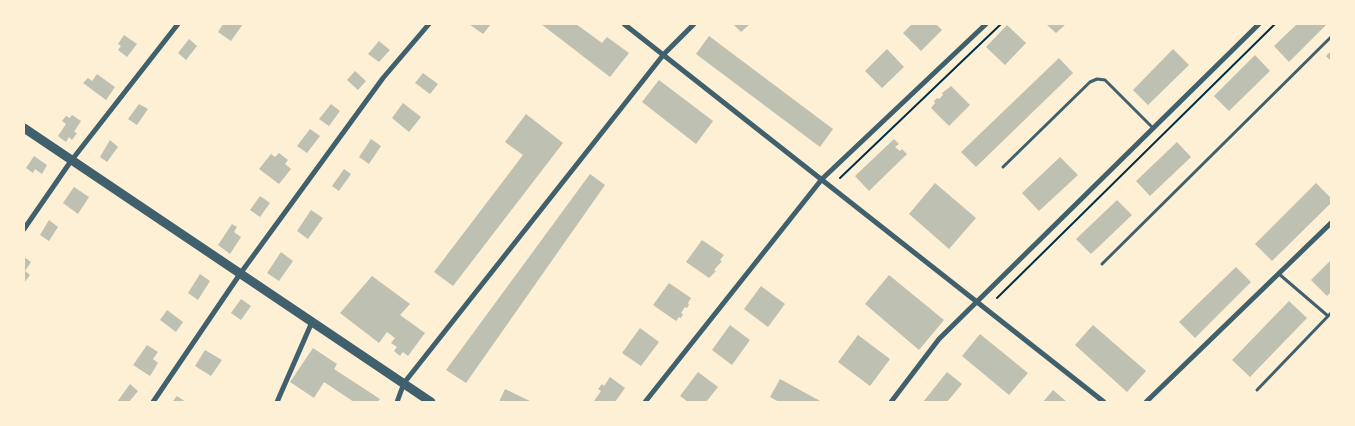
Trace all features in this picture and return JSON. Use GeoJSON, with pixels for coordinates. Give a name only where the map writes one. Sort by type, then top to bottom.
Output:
{"type":"FeatureCollection","features":[{"type":"Feature","properties":{"kind":"street"},"geometry":{"type":"LineString","coordinates":[[24,229],[71,161],[178,24]]}},
{"type":"Feature","properties":{"kind":"street"},"geometry":{"type":"LineString","coordinates":[[153,402],[240,274],[384,78],[429,24]]}},
{"type":"Feature","properties":{"kind":"street"},"geometry":{"type":"LineString","coordinates":[[624,24],[822,178],[1104,402]]}},
{"type":"Feature","properties":{"kind":"street"},"geometry":{"type":"LineString","coordinates":[[397,402],[404,383],[664,54],[694,24]]}},
{"type":"Feature","properties":{"kind":"street"},"geometry":{"type":"LineString","coordinates":[[645,402],[822,178],[986,24]]}},
{"type":"Feature","properties":{"kind":"street"},"geometry":{"type":"LineString","coordinates":[[891,402],[939,339],[1259,24]]}},
{"type":"Feature","properties":{"kind":"street"},"geometry":{"type":"LineString","coordinates":[[24,128],[431,402]]}},
{"type":"Feature","properties":{"kind":"street"},"geometry":{"type":"LineString","coordinates":[[1146,402],[1331,223]]}},
{"type":"Feature","properties":{"kind":"street"},"geometry":{"type":"LineString","coordinates":[[277,402],[312,322]]}},
{"type":"Feature","properties":{"kind":"lane"},"geometry":{"type":"LineString","coordinates":[[1102,264],[1331,37]]}},
{"type":"Feature","properties":{"kind":"lane"},"geometry":{"type":"LineString","coordinates":[[1002,167],[1090,82],[1097,79],[1105,80],[1153,128]]}},
{"type":"Feature","properties":{"kind":"lane"},"geometry":{"type":"LineString","coordinates":[[1279,274],[1328,316]]}},
{"type":"Feature","properties":{"kind":"lane"},"geometry":{"type":"LineString","coordinates":[[1257,390],[1331,313]]}},
{"type":"Feature","properties":{"kind":"path"},"geometry":{"type":"LineString","coordinates":[[840,178],[1001,24]]}},
{"type":"Feature","properties":{"kind":"path"},"geometry":{"type":"LineString","coordinates":[[997,298],[1274,24]]}},
{"type":"Feature","properties":{"kind":"building"},"geometry":{"type":"Polygon","coordinates":[[[223,24],[243,24],[231,41],[218,32],[223,24]]]}},
{"type":"Feature","properties":{"kind":"building"},"geometry":{"type":"Polygon","coordinates":[[[469,24],[491,24],[483,34],[469,24]]]}},
{"type":"Feature","properties":{"kind":"building"},"geometry":{"type":"Polygon","coordinates":[[[541,24],[576,24],[602,43],[607,37],[629,53],[610,77],[541,24]]]}},
{"type":"Feature","properties":{"kind":"building"},"geometry":{"type":"Polygon","coordinates":[[[733,24],[750,24],[741,32],[733,24]]]}},
{"type":"Feature","properties":{"kind":"building"},"geometry":{"type":"Polygon","coordinates":[[[912,24],[936,24],[942,30],[921,51],[903,33],[912,24]]]}},
{"type":"Feature","properties":{"kind":"building"},"geometry":{"type":"Polygon","coordinates":[[[1046,24],[1066,24],[1056,33],[1046,24]]]}},
{"type":"Feature","properties":{"kind":"building"},"geometry":{"type":"Polygon","coordinates":[[[1297,24],[1327,24],[1289,62],[1274,46],[1297,24]]]}},
{"type":"Feature","properties":{"kind":"building"},"geometry":{"type":"Polygon","coordinates":[[[1007,25],[1026,43],[1005,65],[986,47],[1007,25]]]}},
{"type":"Feature","properties":{"kind":"building"},"geometry":{"type":"Polygon","coordinates":[[[124,35],[137,44],[127,57],[118,50],[121,46],[118,44],[124,35]]]}},
{"type":"Feature","properties":{"kind":"building"},"geometry":{"type":"Polygon","coordinates":[[[709,36],[833,129],[820,147],[696,54],[709,36]]]}},
{"type":"Feature","properties":{"kind":"building"},"geometry":{"type":"Polygon","coordinates":[[[189,39],[197,46],[186,60],[178,53],[189,39]]]}},
{"type":"Feature","properties":{"kind":"building"},"geometry":{"type":"Polygon","coordinates":[[[379,41],[390,50],[379,62],[368,54],[379,41]]]}},
{"type":"Feature","properties":{"kind":"building"},"geometry":{"type":"Polygon","coordinates":[[[887,49],[904,67],[882,88],[865,71],[887,49]]]}},
{"type":"Feature","properties":{"kind":"building"},"geometry":{"type":"Polygon","coordinates":[[[1173,49],[1189,65],[1148,105],[1133,90],[1173,49]]]}},
{"type":"Feature","properties":{"kind":"building"},"geometry":{"type":"Polygon","coordinates":[[[1331,51],[1331,61],[1326,56],[1331,51]]]}},
{"type":"Feature","properties":{"kind":"building"},"geometry":{"type":"Polygon","coordinates":[[[1255,55],[1270,71],[1229,111],[1214,96],[1255,55]]]}},
{"type":"Feature","properties":{"kind":"building"},"geometry":{"type":"Polygon","coordinates":[[[1059,58],[1073,73],[976,167],[961,152],[1059,58]]]}},
{"type":"Feature","properties":{"kind":"building"},"geometry":{"type":"Polygon","coordinates":[[[355,71],[366,81],[358,90],[347,80],[355,71]]]}},
{"type":"Feature","properties":{"kind":"building"},"geometry":{"type":"Polygon","coordinates":[[[423,73],[438,84],[430,94],[415,83],[423,73]]]}},
{"type":"Feature","properties":{"kind":"building"},"geometry":{"type":"Polygon","coordinates":[[[97,74],[115,87],[106,100],[83,83],[88,78],[92,81],[97,74]]]}},
{"type":"Feature","properties":{"kind":"building"},"geometry":{"type":"Polygon","coordinates":[[[659,80],[713,121],[696,144],[642,102],[659,80]]]}},
{"type":"Feature","properties":{"kind":"building"},"geometry":{"type":"Polygon","coordinates":[[[951,86],[970,105],[949,126],[931,108],[935,103],[934,101],[937,98],[939,99],[943,95],[942,93],[951,86]]]}},
{"type":"Feature","properties":{"kind":"building"},"geometry":{"type":"Polygon","coordinates":[[[403,103],[421,117],[409,132],[392,118],[403,103]]]}},
{"type":"Feature","properties":{"kind":"building"},"geometry":{"type":"Polygon","coordinates":[[[139,104],[148,109],[137,125],[128,119],[139,104]]]}},
{"type":"Feature","properties":{"kind":"building"},"geometry":{"type":"Polygon","coordinates":[[[331,104],[340,111],[329,126],[319,119],[331,104]]]}},
{"type":"Feature","properties":{"kind":"building"},"geometry":{"type":"Polygon","coordinates":[[[526,114],[563,143],[453,286],[434,272],[523,155],[505,142],[526,114]]]}},
{"type":"Feature","properties":{"kind":"building"},"geometry":{"type":"Polygon","coordinates":[[[72,115],[81,121],[74,132],[77,133],[72,140],[69,137],[66,142],[58,136],[66,124],[62,121],[66,116],[70,118],[72,115]]]}},
{"type":"Feature","properties":{"kind":"building"},"geometry":{"type":"Polygon","coordinates":[[[310,129],[320,136],[307,153],[297,146],[310,129]]]}},
{"type":"Feature","properties":{"kind":"building"},"geometry":{"type":"Polygon","coordinates":[[[371,139],[381,146],[369,164],[359,157],[371,139]]]}},
{"type":"Feature","properties":{"kind":"building"},"geometry":{"type":"Polygon","coordinates":[[[894,139],[899,144],[895,147],[900,151],[902,149],[907,154],[869,191],[855,176],[894,139]]]}},
{"type":"Feature","properties":{"kind":"building"},"geometry":{"type":"Polygon","coordinates":[[[110,140],[118,147],[107,162],[100,157],[110,140]]]}},
{"type":"Feature","properties":{"kind":"building"},"geometry":{"type":"Polygon","coordinates":[[[1177,142],[1191,157],[1150,196],[1136,181],[1177,142]]]}},
{"type":"Feature","properties":{"kind":"building"},"geometry":{"type":"Polygon","coordinates":[[[279,153],[288,160],[285,164],[291,169],[279,184],[259,169],[271,154],[275,157],[279,153]]]}},
{"type":"Feature","properties":{"kind":"building"},"geometry":{"type":"Polygon","coordinates":[[[34,156],[47,165],[42,174],[35,169],[33,173],[26,168],[34,156]]]}},
{"type":"Feature","properties":{"kind":"building"},"geometry":{"type":"Polygon","coordinates":[[[1060,157],[1078,175],[1039,211],[1022,193],[1060,157]]]}},
{"type":"Feature","properties":{"kind":"building"},"geometry":{"type":"Polygon","coordinates":[[[344,169],[351,174],[339,191],[332,186],[344,169]]]}},
{"type":"Feature","properties":{"kind":"building"},"geometry":{"type":"Polygon","coordinates":[[[590,174],[605,185],[466,383],[446,370],[590,174]]]}},
{"type":"Feature","properties":{"kind":"building"},"geometry":{"type":"Polygon","coordinates":[[[935,183],[976,218],[949,249],[909,214],[935,183]]]}},
{"type":"Feature","properties":{"kind":"building"},"geometry":{"type":"Polygon","coordinates":[[[1316,183],[1331,198],[1331,203],[1272,261],[1255,244],[1316,183]]]}},
{"type":"Feature","properties":{"kind":"building"},"geometry":{"type":"Polygon","coordinates":[[[74,187],[89,197],[78,214],[63,203],[74,187]]]}},
{"type":"Feature","properties":{"kind":"building"},"geometry":{"type":"Polygon","coordinates":[[[260,196],[270,203],[260,217],[250,210],[260,196]]]}},
{"type":"Feature","properties":{"kind":"building"},"geometry":{"type":"Polygon","coordinates":[[[1117,200],[1132,215],[1091,254],[1076,239],[1117,200]]]}},
{"type":"Feature","properties":{"kind":"building"},"geometry":{"type":"Polygon","coordinates":[[[311,210],[323,218],[308,239],[297,231],[311,210]]]}},
{"type":"Feature","properties":{"kind":"building"},"geometry":{"type":"Polygon","coordinates":[[[49,220],[58,227],[49,241],[40,235],[49,220]]]}},
{"type":"Feature","properties":{"kind":"building"},"geometry":{"type":"Polygon","coordinates":[[[232,224],[237,227],[234,232],[241,237],[230,254],[218,245],[232,224]]]}},
{"type":"Feature","properties":{"kind":"building"},"geometry":{"type":"Polygon","coordinates":[[[702,240],[724,255],[720,260],[722,261],[714,270],[716,271],[709,278],[686,262],[702,240]]]}},
{"type":"Feature","properties":{"kind":"building"},"geometry":{"type":"Polygon","coordinates":[[[281,252],[293,261],[279,281],[267,273],[281,252]]]}},
{"type":"Feature","properties":{"kind":"building"},"geometry":{"type":"Polygon","coordinates":[[[24,257],[31,262],[25,271],[30,275],[24,283],[24,257]]]}},
{"type":"Feature","properties":{"kind":"building"},"geometry":{"type":"Polygon","coordinates":[[[1331,260],[1331,292],[1327,296],[1311,280],[1331,260]]]}},
{"type":"Feature","properties":{"kind":"building"},"geometry":{"type":"Polygon","coordinates":[[[1236,267],[1251,282],[1195,338],[1179,322],[1236,267]]]}},
{"type":"Feature","properties":{"kind":"building"},"geometry":{"type":"Polygon","coordinates":[[[200,274],[210,281],[198,300],[188,293],[200,274]]]}},
{"type":"Feature","properties":{"kind":"building"},"geometry":{"type":"Polygon","coordinates":[[[889,275],[944,320],[919,350],[865,304],[889,275]]]}},
{"type":"Feature","properties":{"kind":"building"},"geometry":{"type":"Polygon","coordinates":[[[372,276],[410,304],[400,315],[425,333],[408,356],[403,352],[400,356],[394,351],[397,347],[391,343],[395,338],[387,332],[379,343],[340,313],[372,276]]]}},
{"type":"Feature","properties":{"kind":"building"},"geometry":{"type":"Polygon","coordinates":[[[669,283],[691,298],[687,308],[685,307],[681,313],[683,314],[681,318],[679,317],[676,321],[653,305],[669,283]]]}},
{"type":"Feature","properties":{"kind":"building"},"geometry":{"type":"Polygon","coordinates":[[[761,286],[785,304],[768,327],[744,309],[761,286]]]}},
{"type":"Feature","properties":{"kind":"building"},"geometry":{"type":"Polygon","coordinates":[[[241,299],[251,306],[241,320],[231,313],[241,299]]]}},
{"type":"Feature","properties":{"kind":"building"},"geometry":{"type":"Polygon","coordinates":[[[1289,301],[1307,318],[1250,377],[1232,360],[1289,301]]]}},
{"type":"Feature","properties":{"kind":"building"},"geometry":{"type":"Polygon","coordinates":[[[167,310],[183,322],[176,332],[160,320],[167,310]]]}},
{"type":"Feature","properties":{"kind":"building"},"geometry":{"type":"Polygon","coordinates":[[[730,325],[750,340],[732,365],[712,350],[730,325]]]}},
{"type":"Feature","properties":{"kind":"building"},"geometry":{"type":"Polygon","coordinates":[[[1093,325],[1146,371],[1127,392],[1075,345],[1093,325]]]}},
{"type":"Feature","properties":{"kind":"building"},"geometry":{"type":"Polygon","coordinates":[[[640,328],[659,342],[641,366],[622,353],[640,328]]]}},
{"type":"Feature","properties":{"kind":"building"},"geometry":{"type":"Polygon","coordinates":[[[980,334],[1028,373],[1009,395],[962,356],[980,334]]]}},
{"type":"Feature","properties":{"kind":"building"},"geometry":{"type":"Polygon","coordinates":[[[858,335],[890,359],[870,386],[838,362],[858,335]]]}},
{"type":"Feature","properties":{"kind":"building"},"geometry":{"type":"Polygon","coordinates":[[[147,345],[158,352],[153,359],[158,363],[150,376],[133,365],[147,345]]]}},
{"type":"Feature","properties":{"kind":"building"},"geometry":{"type":"Polygon","coordinates":[[[313,348],[337,364],[334,369],[380,399],[378,402],[354,402],[324,382],[314,398],[290,382],[313,348]]]}},
{"type":"Feature","properties":{"kind":"building"},"geometry":{"type":"Polygon","coordinates":[[[205,350],[222,360],[211,376],[195,366],[205,350]]]}},
{"type":"Feature","properties":{"kind":"building"},"geometry":{"type":"Polygon","coordinates":[[[698,372],[718,387],[706,402],[688,402],[680,396],[698,372]]]}},
{"type":"Feature","properties":{"kind":"building"},"geometry":{"type":"Polygon","coordinates":[[[947,372],[962,384],[947,402],[923,402],[947,372]]]}},
{"type":"Feature","properties":{"kind":"building"},"geometry":{"type":"Polygon","coordinates":[[[610,377],[625,388],[615,402],[594,401],[601,391],[598,389],[602,384],[604,386],[610,377]]]}},
{"type":"Feature","properties":{"kind":"building"},"geometry":{"type":"Polygon","coordinates":[[[780,379],[822,402],[779,402],[770,397],[780,379]]]}},
{"type":"Feature","properties":{"kind":"building"},"geometry":{"type":"Polygon","coordinates":[[[130,384],[138,391],[129,402],[117,402],[130,384]]]}},
{"type":"Feature","properties":{"kind":"building"},"geometry":{"type":"Polygon","coordinates":[[[505,389],[532,402],[499,402],[505,389]]]}},
{"type":"Feature","properties":{"kind":"building"},"geometry":{"type":"Polygon","coordinates":[[[1053,390],[1067,402],[1043,402],[1053,390]]]}},
{"type":"Feature","properties":{"kind":"building"},"geometry":{"type":"Polygon","coordinates":[[[177,396],[186,402],[172,402],[177,396]]]}}]}
